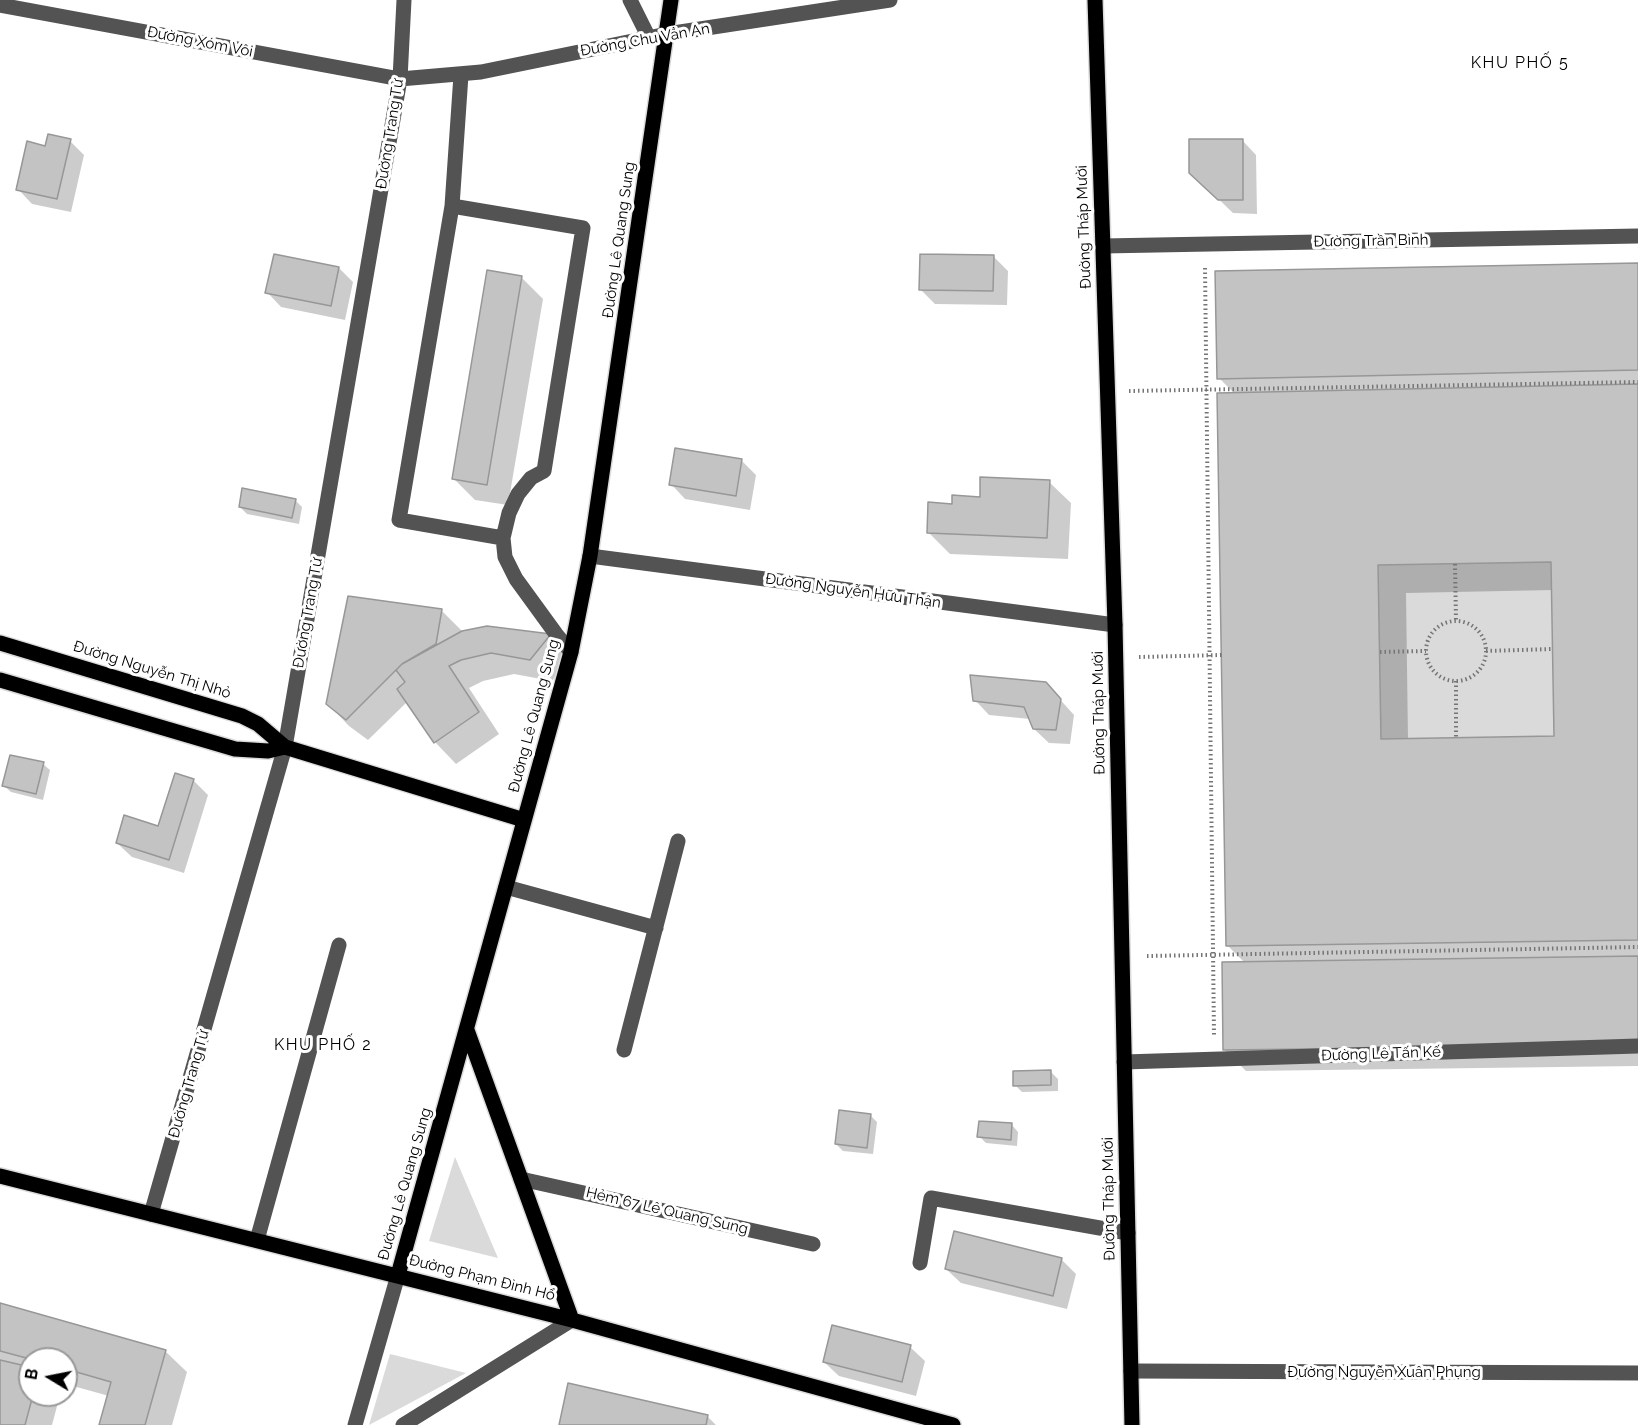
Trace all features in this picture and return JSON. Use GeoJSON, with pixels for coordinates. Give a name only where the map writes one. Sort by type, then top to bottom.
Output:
{"type":"FeatureCollection","features":[{"type":"Feature","properties":{"kind":"main road","name":"Đường Lê Quang Sung"},"geometry":{"type":"LineString","coordinates":[[398,1275],[571,652],[590,556],[668,34],[671,0]]}},
{"type":"Feature","properties":{"kind":"main road","name":"Đường Tháp Mười"},"geometry":{"type":"LineString","coordinates":[[1095,0],[1115,625],[1132,1425]]}},
{"type":"Feature","properties":{"kind":"main road","name":"Đường Nguyễn Thị Nhỏ"},"geometry":{"type":"LineString","coordinates":[[0,643],[243,716],[272,734],[285,747],[524,820]]}},
{"type":"Feature","properties":{"kind":"main road","name":"Đường Nguyễn Thị Nhỏ"},"geometry":{"type":"LineString","coordinates":[[0,680],[235,749],[268,751],[285,747]]}},
{"type":"Feature","properties":{"kind":"main road"},"geometry":{"type":"LineString","coordinates":[[467,1030],[572,1320]]}},
{"type":"Feature","properties":{"kind":"main road","name":"Đường Phạm Đình Hổ"},"geometry":{"type":"LineString","coordinates":[[0,1176],[572,1320],[953,1425]]}},
{"type":"Feature","properties":{"kind":"street","name":"Đường Trang Tử"},"geometry":{"type":"LineString","coordinates":[[152,1214],[285,747],[400,79],[404,0]]}},
{"type":"Feature","properties":{"kind":"street"},"geometry":{"type":"LineString","coordinates":[[630,0],[649,38]]}},
{"type":"Feature","properties":{"kind":"street","name":"Đường Chu Văn An"},"geometry":{"type":"LineString","coordinates":[[400,79],[461,75],[668,34],[890,0]]}},
{"type":"Feature","properties":{"kind":"street","name":"Đường Xóm Vôi"},"geometry":{"type":"LineString","coordinates":[[0,5],[400,79]]}},
{"type":"Feature","properties":{"kind":"street"},"geometry":{"type":"LineString","coordinates":[[461,75],[452,206],[399,520],[503,538]]}},
{"type":"Feature","properties":{"kind":"street"},"geometry":{"type":"LineString","coordinates":[[452,206],[583,228],[544,471],[531,478],[518,494],[509,513],[503,538],[505,557],[516,579],[571,652]]}},
{"type":"Feature","properties":{"kind":"street","name":"Đường Trần Bình"},"geometry":{"type":"LineString","coordinates":[[1103,246],[1638,236]]}},
{"type":"Feature","properties":{"kind":"street","name":"Đường Nguyễn Hữu Thận"},"geometry":{"type":"LineString","coordinates":[[590,556],[1115,625]]}},
{"type":"Feature","properties":{"kind":"street"},"geometry":{"type":"LineString","coordinates":[[624,1050],[678,841]]}},
{"type":"Feature","properties":{"kind":"street"},"geometry":{"type":"LineString","coordinates":[[506,887],[656,928]]}},
{"type":"Feature","properties":{"kind":"street"},"geometry":{"type":"LineString","coordinates":[[257,1240],[339,945]]}},
{"type":"Feature","properties":{"kind":"street","name":"Đường Lê Tấn Kế"},"geometry":{"type":"LineString","coordinates":[[1124,1062],[1638,1046]]}},
{"type":"Feature","properties":{"kind":"street","name":"Hẻm 67 Lê Quang Sung"},"geometry":{"type":"LineString","coordinates":[[521,1179],[813,1244]]}},
{"type":"Feature","properties":{"kind":"street"},"geometry":{"type":"LineString","coordinates":[[920,1263],[931,1198],[1128,1233]]}},
{"type":"Feature","properties":{"kind":"street","name":"Đường Lê Quang Sung"},"geometry":{"type":"LineString","coordinates":[[355,1425],[398,1275]]}},
{"type":"Feature","properties":{"kind":"street"},"geometry":{"type":"LineString","coordinates":[[403,1425],[572,1320]]}},
{"type":"Feature","properties":{"kind":"street","name":"Đường Nguyễn Xuân Phụng"},"geometry":{"type":"LineString","coordinates":[[1131,1371],[1638,1373]]}},
{"type":"Feature","properties":{"kind":"path"},"geometry":{"type":"LineString","coordinates":[[1204,244],[1214,1059]]}},
{"type":"Feature","properties":{"kind":"path"},"geometry":{"type":"LineString","coordinates":[[1108,392],[1638,382]]}},
{"type":"Feature","properties":{"kind":"path"},"geometry":{"type":"LineString","coordinates":[[1455,564],[1456,621]]}},
{"type":"Feature","properties":{"kind":"path"},"geometry":{"type":"LineString","coordinates":[[1456,621],[1470,623],[1478,629],[1483,636],[1486,651],[1483,665],[1477,672],[1461,681],[1456,681],[1441,678],[1433,671],[1426,651],[1427,641],[1432,631],[1441,625],[1456,621]]}},
{"type":"Feature","properties":{"kind":"path"},"geometry":{"type":"LineString","coordinates":[[1486,651],[1552,649]]}},
{"type":"Feature","properties":{"kind":"path"},"geometry":{"type":"LineString","coordinates":[[1380,652],[1426,651]]}},
{"type":"Feature","properties":{"kind":"path"},"geometry":{"type":"LineString","coordinates":[[1115,658],[1222,655]]}},
{"type":"Feature","properties":{"kind":"path"},"geometry":{"type":"LineString","coordinates":[[1456,681],[1456,738]]}},
{"type":"Feature","properties":{"kind":"path"},"geometry":{"type":"LineString","coordinates":[[1122,957],[1638,947]]}},
{"type":"Feature","properties":{"kind":"shaded area"},"geometry":{"type":"Polygon","coordinates":[[[1551,562],[1554,736],[1381,739],[1378,565],[1551,562]]]}},
{"type":"Feature","properties":{"kind":"shaded area"},"geometry":{"type":"Polygon","coordinates":[[[455,1157],[498,1258],[429,1241],[455,1157]]]}},
{"type":"Feature","properties":{"kind":"shaded area"},"geometry":{"type":"Polygon","coordinates":[[[390,1354],[466,1373],[369,1425],[390,1354]]]}},
{"type":"Feature","properties":{"kind":"building"},"geometry":{"type":"Polygon","coordinates":[[[48,134],[71,139],[57,199],[16,190],[27,141],[45,146],[48,134]]]}},
{"type":"Feature","properties":{"kind":"building"},"geometry":{"type":"Polygon","coordinates":[[[1189,139],[1243,139],[1243,200],[1218,200],[1189,173],[1189,139]]]}},
{"type":"Feature","properties":{"kind":"building"},"geometry":{"type":"Polygon","coordinates":[[[274,254],[339,267],[331,306],[265,293],[274,254]]]}},
{"type":"Feature","properties":{"kind":"building"},"geometry":{"type":"Polygon","coordinates":[[[920,254],[994,255],[993,291],[919,290],[920,254]]]}},
{"type":"Feature","properties":{"kind":"building"},"geometry":{"type":"Polygon","coordinates":[[[1638,263],[1638,370],[1217,379],[1215,271],[1638,263]]]}},
{"type":"Feature","properties":{"kind":"building"},"geometry":{"type":"Polygon","coordinates":[[[487,270],[522,276],[487,485],[452,479],[487,270]]]}},
{"type":"Feature","properties":{"kind":"building"},"geometry":{"type":"Polygon","coordinates":[[[1638,384],[1638,940],[1226,946],[1217,393],[1638,384]],[[1551,562],[1378,565],[1381,739],[1554,736],[1551,562]]]}},
{"type":"Feature","properties":{"kind":"building"},"geometry":{"type":"Polygon","coordinates":[[[675,448],[742,459],[736,496],[669,485],[675,448]]]}},
{"type":"Feature","properties":{"kind":"building"},"geometry":{"type":"Polygon","coordinates":[[[980,477],[1050,480],[1047,538],[927,533],[928,502],[952,504],[952,495],[980,497],[980,477]]]}},
{"type":"Feature","properties":{"kind":"building"},"geometry":{"type":"Polygon","coordinates":[[[242,488],[296,499],[292,518],[239,507],[242,488]]]}},
{"type":"Feature","properties":{"kind":"building"},"geometry":{"type":"Polygon","coordinates":[[[348,596],[442,609],[436,644],[402,664],[346,720],[326,704],[348,596]]]}},
{"type":"Feature","properties":{"kind":"building"},"geometry":{"type":"Polygon","coordinates":[[[487,626],[551,634],[530,660],[491,653],[461,660],[449,666],[479,712],[434,743],[397,689],[405,682],[396,670],[402,664],[462,631],[487,626]]]}},
{"type":"Feature","properties":{"kind":"building"},"geometry":{"type":"Polygon","coordinates":[[[970,675],[1046,682],[1061,699],[1056,730],[1033,729],[1024,707],[973,701],[970,675]]]}},
{"type":"Feature","properties":{"kind":"building"},"geometry":{"type":"Polygon","coordinates":[[[10,755],[44,762],[36,794],[2,786],[10,755]]]}},
{"type":"Feature","properties":{"kind":"building"},"geometry":{"type":"Polygon","coordinates":[[[175,773],[194,779],[169,860],[116,843],[124,815],[158,826],[175,773]]]}},
{"type":"Feature","properties":{"kind":"building"},"geometry":{"type":"Polygon","coordinates":[[[1638,956],[1638,1045],[1223,1050],[1222,962],[1638,956]]]}},
{"type":"Feature","properties":{"kind":"building"},"geometry":{"type":"Polygon","coordinates":[[[1051,1070],[1051,1085],[1013,1086],[1013,1071],[1051,1070]]]}},
{"type":"Feature","properties":{"kind":"building"},"geometry":{"type":"Polygon","coordinates":[[[839,1110],[871,1114],[867,1148],[835,1144],[839,1110]]]}},
{"type":"Feature","properties":{"kind":"building"},"geometry":{"type":"Polygon","coordinates":[[[979,1121],[1012,1123],[1011,1140],[977,1137],[979,1121]]]}},
{"type":"Feature","properties":{"kind":"building"},"geometry":{"type":"Polygon","coordinates":[[[954,1231],[1062,1258],[1053,1296],[945,1269],[954,1231]]]}},
{"type":"Feature","properties":{"kind":"building"},"geometry":{"type":"Polygon","coordinates":[[[0,1303],[166,1350],[145,1425],[99,1425],[111,1382],[78,1372],[78,1347],[18,1347],[18,1356],[0,1351],[0,1303]]]}},
{"type":"Feature","properties":{"kind":"building"},"geometry":{"type":"Polygon","coordinates":[[[832,1325],[911,1345],[902,1382],[823,1362],[832,1325]]]}},
{"type":"Feature","properties":{"kind":"building"},"geometry":{"type":"Polygon","coordinates":[[[0,1360],[18,1364],[18,1407],[30,1407],[25,1425],[0,1425],[0,1360]]]}},
{"type":"Feature","properties":{"kind":"building"},"geometry":{"type":"Polygon","coordinates":[[[568,1383],[708,1415],[706,1425],[559,1425],[568,1383]]]}},
{"type":"Feature","properties":{"kind":"district","name":"KHU PHỐ 5"},"geometry":{"type":"Point","coordinates":[1520,63]}},
{"type":"Feature","properties":{"kind":"district","name":"KHU PHỐ 2"},"geometry":{"type":"Point","coordinates":[323,1045]}}]}
